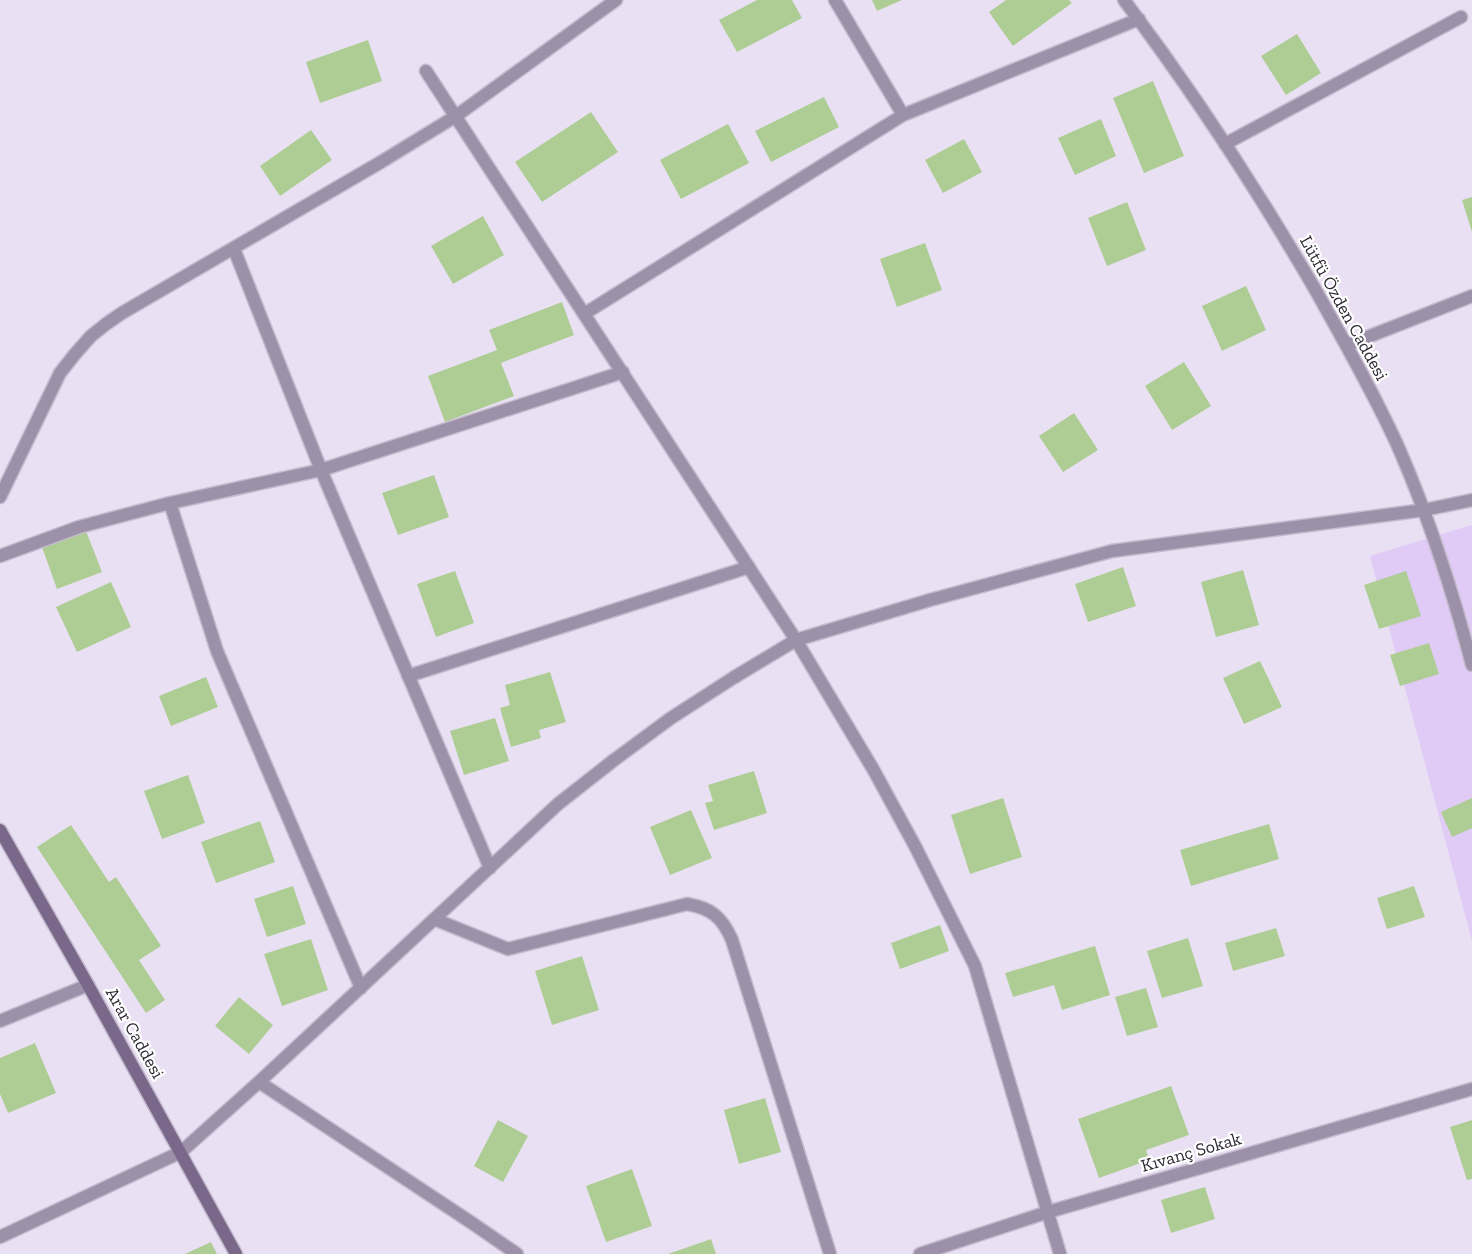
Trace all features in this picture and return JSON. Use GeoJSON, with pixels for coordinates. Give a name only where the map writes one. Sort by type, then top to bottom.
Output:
{"type":"FeatureCollection","features":[{"type":"Feature","properties":{"kind":"street"},"geometry":{"type":"LineString","coordinates":[[0,497],[60,373],[74,354],[98,330],[122,313],[382,162],[456,116],[616,0]]}},
{"type":"Feature","properties":{"kind":"street"},"geometry":{"type":"LineString","coordinates":[[835,0],[903,115]]}},
{"type":"Feature","properties":{"kind":"street","name":"Lütfü Özden Caddesi"},"geometry":{"type":"LineString","coordinates":[[1124,0],[1201,107],[1225,144],[1296,256],[1347,346],[1396,442],[1424,510],[1454,597],[1472,665]]}},
{"type":"Feature","properties":{"kind":"street"},"geometry":{"type":"LineString","coordinates":[[1225,144],[1461,17]]}},
{"type":"Feature","properties":{"kind":"street"},"geometry":{"type":"LineString","coordinates":[[584,314],[903,115],[1138,20]]}},
{"type":"Feature","properties":{"kind":"street"},"geometry":{"type":"LineString","coordinates":[[426,71],[796,640],[873,769],[915,846],[975,966],[1060,1254]]}},
{"type":"Feature","properties":{"kind":"street"},"geometry":{"type":"LineString","coordinates":[[234,249],[321,470],[490,868]]}},
{"type":"Feature","properties":{"kind":"street"},"geometry":{"type":"LineString","coordinates":[[1347,346],[1472,296]]}},
{"type":"Feature","properties":{"kind":"street"},"geometry":{"type":"LineString","coordinates":[[0,556],[79,527],[170,503],[321,470],[622,372]]}},
{"type":"Feature","properties":{"kind":"street"},"geometry":{"type":"LineString","coordinates":[[0,1237],[181,1152],[558,804],[614,760],[679,713],[796,640],[930,600],[1112,551],[1424,510],[1472,500]]}},
{"type":"Feature","properties":{"kind":"street"},"geometry":{"type":"LineString","coordinates":[[170,503],[217,651],[360,988]]}},
{"type":"Feature","properties":{"kind":"street"},"geometry":{"type":"LineString","coordinates":[[408,676],[749,567]]}},
{"type":"Feature","properties":{"kind":"street","name":"Arar Caddesi"},"geometry":{"type":"LineString","coordinates":[[0,830],[181,1152],[236,1254]]}},
{"type":"Feature","properties":{"kind":"street"},"geometry":{"type":"LineString","coordinates":[[434,919],[508,949],[687,904],[698,906],[717,916],[726,927],[732,940],[830,1254]]}},
{"type":"Feature","properties":{"kind":"street"},"geometry":{"type":"LineString","coordinates":[[0,1021],[88,985]]}},
{"type":"Feature","properties":{"kind":"street"},"geometry":{"type":"LineString","coordinates":[[259,1082],[517,1254]]}},
{"type":"Feature","properties":{"kind":"street","name":"Kıvanç Sokak"},"geometry":{"type":"LineString","coordinates":[[920,1254],[1048,1212],[1472,1089]]}},
{"type":"Feature","properties":{"kind":"shaded area"},"geometry":{"type":"Polygon","coordinates":[[[1472,525],[1472,941],[1370,556],[1472,525]]]}},
{"type":"Feature","properties":{"kind":"building"},"geometry":{"type":"Polygon","coordinates":[[[757,0],[792,0],[802,18],[737,52],[719,20],[757,0]]]}},
{"type":"Feature","properties":{"kind":"building"},"geometry":{"type":"Polygon","coordinates":[[[872,0],[902,0],[877,11],[872,0]]]}},
{"type":"Feature","properties":{"kind":"building"},"geometry":{"type":"Polygon","coordinates":[[[1006,0],[1069,0],[1072,3],[1013,46],[989,12],[1006,0]]]}},
{"type":"Feature","properties":{"kind":"building"},"geometry":{"type":"Polygon","coordinates":[[[1297,34],[1321,73],[1286,95],[1261,56],[1297,34]]]}},
{"type":"Feature","properties":{"kind":"building"},"geometry":{"type":"Polygon","coordinates":[[[368,40],[382,81],[320,103],[306,62],[368,40]]]}},
{"type":"Feature","properties":{"kind":"building"},"geometry":{"type":"Polygon","coordinates":[[[1153,81],[1184,156],[1144,173],[1113,98],[1153,81]]]}},
{"type":"Feature","properties":{"kind":"building"},"geometry":{"type":"Polygon","coordinates":[[[824,97],[839,127],[771,162],[755,131],[824,97]]]}},
{"type":"Feature","properties":{"kind":"building"},"geometry":{"type":"Polygon","coordinates":[[[591,112],[618,152],[542,202],[515,162],[591,112]]]}},
{"type":"Feature","properties":{"kind":"building"},"geometry":{"type":"Polygon","coordinates":[[[1101,119],[1116,156],[1075,175],[1058,138],[1101,119]]]}},
{"type":"Feature","properties":{"kind":"building"},"geometry":{"type":"Polygon","coordinates":[[[728,124],[749,163],[681,199],[660,160],[728,124]]]}},
{"type":"Feature","properties":{"kind":"building"},"geometry":{"type":"Polygon","coordinates":[[[311,130],[332,160],[280,196],[260,166],[311,130]]]}},
{"type":"Feature","properties":{"kind":"building"},"geometry":{"type":"Polygon","coordinates":[[[964,139],[982,172],[943,193],[925,160],[964,139]]]}},
{"type":"Feature","properties":{"kind":"building"},"geometry":{"type":"Polygon","coordinates":[[[1472,197],[1472,232],[1462,200],[1472,197]]]}},
{"type":"Feature","properties":{"kind":"building"},"geometry":{"type":"Polygon","coordinates":[[[1127,202],[1146,250],[1107,266],[1088,218],[1127,202]]]}},
{"type":"Feature","properties":{"kind":"building"},"geometry":{"type":"Polygon","coordinates":[[[483,216],[504,255],[453,284],[431,246],[483,216]]]}},
{"type":"Feature","properties":{"kind":"building"},"geometry":{"type":"Polygon","coordinates":[[[925,243],[942,290],[897,307],[880,259],[925,243]]]}},
{"type":"Feature","properties":{"kind":"building"},"geometry":{"type":"Polygon","coordinates":[[[1246,286],[1266,330],[1222,351],[1202,306],[1246,286]]]}},
{"type":"Feature","properties":{"kind":"building"},"geometry":{"type":"Polygon","coordinates":[[[562,302],[574,335],[501,363],[514,396],[445,422],[428,376],[497,350],[489,330],[562,302]]]}},
{"type":"Feature","properties":{"kind":"building"},"geometry":{"type":"Polygon","coordinates":[[[1184,362],[1211,406],[1172,430],[1145,386],[1184,362]]]}},
{"type":"Feature","properties":{"kind":"building"},"geometry":{"type":"Polygon","coordinates":[[[1074,413],[1098,450],[1063,472],[1039,436],[1074,413]]]}},
{"type":"Feature","properties":{"kind":"building"},"geometry":{"type":"Polygon","coordinates":[[[434,475],[449,517],[398,535],[382,493],[434,475]]]}},
{"type":"Feature","properties":{"kind":"building"},"geometry":{"type":"Polygon","coordinates":[[[86,531],[102,572],[57,589],[42,547],[86,531]]]}},
{"type":"Feature","properties":{"kind":"building"},"geometry":{"type":"Polygon","coordinates":[[[1123,567],[1136,606],[1088,622],[1075,584],[1123,567]]]}},
{"type":"Feature","properties":{"kind":"building"},"geometry":{"type":"Polygon","coordinates":[[[1243,570],[1259,625],[1216,637],[1201,582],[1243,570]]]}},
{"type":"Feature","properties":{"kind":"building"},"geometry":{"type":"Polygon","coordinates":[[[455,571],[474,623],[436,637],[417,584],[455,571]]]}},
{"type":"Feature","properties":{"kind":"building"},"geometry":{"type":"Polygon","coordinates":[[[1406,571],[1421,616],[1379,629],[1364,585],[1406,571]]]}},
{"type":"Feature","properties":{"kind":"building"},"geometry":{"type":"Polygon","coordinates":[[[111,582],[131,627],[77,652],[56,607],[111,582]]]}},
{"type":"Feature","properties":{"kind":"building"},"geometry":{"type":"Polygon","coordinates":[[[1429,643],[1439,674],[1400,686],[1390,655],[1429,643]]]}},
{"type":"Feature","properties":{"kind":"building"},"geometry":{"type":"Polygon","coordinates":[[[1260,661],[1282,707],[1244,724],[1223,678],[1260,661]]]}},
{"type":"Feature","properties":{"kind":"building"},"geometry":{"type":"Polygon","coordinates":[[[550,672],[566,722],[539,730],[541,738],[511,747],[500,708],[510,705],[505,685],[550,672]]]}},
{"type":"Feature","properties":{"kind":"building"},"geometry":{"type":"Polygon","coordinates":[[[206,677],[218,707],[171,726],[159,696],[206,677]]]}},
{"type":"Feature","properties":{"kind":"building"},"geometry":{"type":"Polygon","coordinates":[[[495,718],[509,761],[464,775],[450,731],[495,718]]]}},
{"type":"Feature","properties":{"kind":"building"},"geometry":{"type":"Polygon","coordinates":[[[754,771],[767,813],[714,830],[705,803],[713,801],[708,785],[754,771]]]}},
{"type":"Feature","properties":{"kind":"building"},"geometry":{"type":"Polygon","coordinates":[[[188,775],[205,823],[162,839],[144,791],[188,775]]]}},
{"type":"Feature","properties":{"kind":"building"},"geometry":{"type":"Polygon","coordinates":[[[1003,798],[1022,857],[970,874],[951,815],[1003,798]]]}},
{"type":"Feature","properties":{"kind":"building"},"geometry":{"type":"Polygon","coordinates":[[[1472,798],[1472,828],[1452,837],[1441,812],[1472,798]]]}},
{"type":"Feature","properties":{"kind":"building"},"geometry":{"type":"Polygon","coordinates":[[[691,810],[712,858],[670,875],[650,827],[691,810]]]}},
{"type":"Feature","properties":{"kind":"building"},"geometry":{"type":"Polygon","coordinates":[[[260,821],[275,862],[216,883],[201,842],[260,821]]]}},
{"type":"Feature","properties":{"kind":"building"},"geometry":{"type":"Polygon","coordinates":[[[1269,824],[1279,859],[1191,886],[1180,850],[1269,824]]]}},
{"type":"Feature","properties":{"kind":"building"},"geometry":{"type":"Polygon","coordinates":[[[71,825],[109,882],[116,877],[161,946],[139,960],[165,1000],[146,1013],[37,847],[71,825]]]}},
{"type":"Feature","properties":{"kind":"building"},"geometry":{"type":"Polygon","coordinates":[[[293,886],[306,924],[267,937],[254,899],[293,886]]]}},
{"type":"Feature","properties":{"kind":"building"},"geometry":{"type":"Polygon","coordinates":[[[1414,886],[1425,917],[1387,929],[1377,898],[1414,886]]]}},
{"type":"Feature","properties":{"kind":"building"},"geometry":{"type":"Polygon","coordinates":[[[940,925],[949,951],[900,969],[891,943],[940,925]]]}},
{"type":"Feature","properties":{"kind":"building"},"geometry":{"type":"Polygon","coordinates":[[[1276,928],[1285,956],[1233,971],[1225,943],[1276,928]]]}},
{"type":"Feature","properties":{"kind":"building"},"geometry":{"type":"Polygon","coordinates":[[[1188,938],[1203,986],[1162,998],[1147,951],[1188,938]]]}},
{"type":"Feature","properties":{"kind":"building"},"geometry":{"type":"Polygon","coordinates":[[[311,939],[328,990],[282,1006],[264,954],[311,939]]]}},
{"type":"Feature","properties":{"kind":"building"},"geometry":{"type":"Polygon","coordinates":[[[1095,946],[1110,995],[1062,1010],[1054,985],[1013,997],[1005,973],[1095,946]]]}},
{"type":"Feature","properties":{"kind":"building"},"geometry":{"type":"Polygon","coordinates":[[[582,956],[599,1010],[552,1025],[535,971],[582,956]]]}},
{"type":"Feature","properties":{"kind":"building"},"geometry":{"type":"Polygon","coordinates":[[[1146,988],[1158,1027],[1127,1036],[1115,997],[1146,988]]]}},
{"type":"Feature","properties":{"kind":"building"},"geometry":{"type":"Polygon","coordinates":[[[239,997],[273,1025],[249,1054],[215,1026],[239,997]]]}},
{"type":"Feature","properties":{"kind":"building"},"geometry":{"type":"Polygon","coordinates":[[[35,1043],[56,1093],[8,1113],[0,1094],[0,1058],[35,1043]]]}},
{"type":"Feature","properties":{"kind":"building"},"geometry":{"type":"Polygon","coordinates":[[[1171,1086],[1189,1135],[1146,1150],[1149,1160],[1099,1178],[1078,1119],[1171,1086]]]}},
{"type":"Feature","properties":{"kind":"building"},"geometry":{"type":"Polygon","coordinates":[[[765,1098],[781,1152],[739,1164],[724,1110],[765,1098]]]}},
{"type":"Feature","properties":{"kind":"building"},"geometry":{"type":"Polygon","coordinates":[[[498,1120],[528,1136],[503,1182],[474,1166],[498,1120]]]}},
{"type":"Feature","properties":{"kind":"building"},"geometry":{"type":"Polygon","coordinates":[[[1472,1120],[1472,1179],[1467,1180],[1450,1127],[1472,1120]]]}},
{"type":"Feature","properties":{"kind":"building"},"geometry":{"type":"Polygon","coordinates":[[[632,1169],[652,1226],[606,1242],[586,1186],[632,1169]]]}},
{"type":"Feature","properties":{"kind":"building"},"geometry":{"type":"Polygon","coordinates":[[[1205,1187],[1215,1219],[1171,1233],[1161,1200],[1205,1187]]]}},
{"type":"Feature","properties":{"kind":"building"},"geometry":{"type":"Polygon","coordinates":[[[711,1239],[716,1254],[668,1254],[711,1239]]]}},
{"type":"Feature","properties":{"kind":"building"},"geometry":{"type":"Polygon","coordinates":[[[211,1242],[217,1254],[185,1254],[211,1242]]]}}]}
